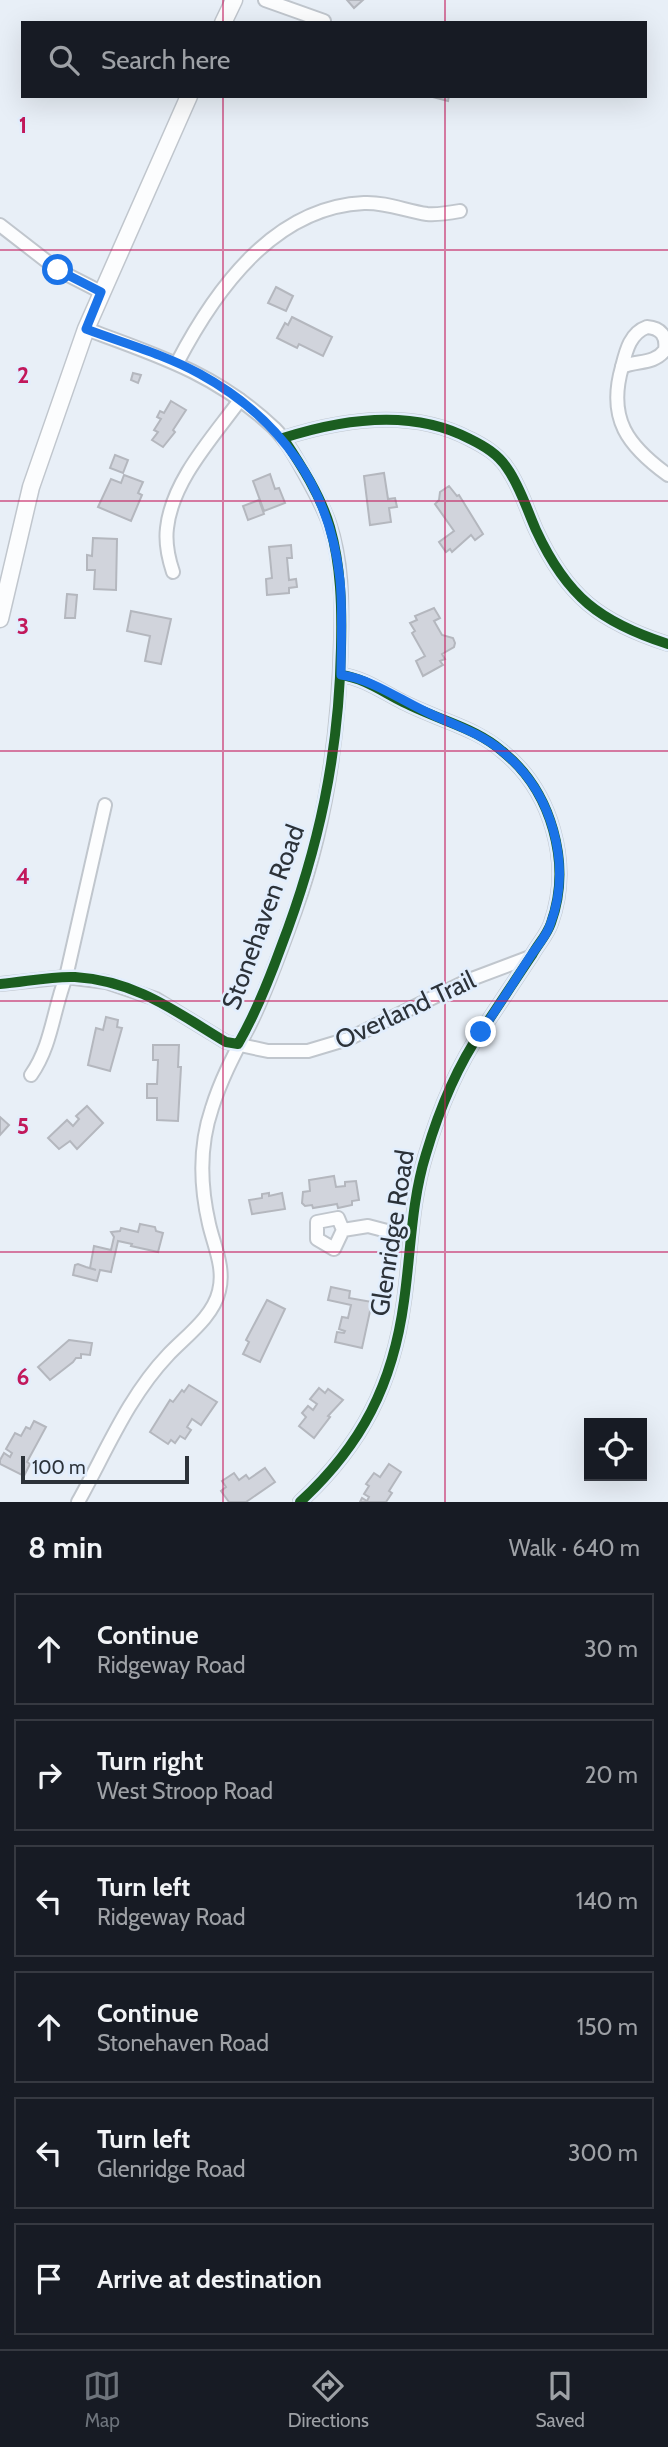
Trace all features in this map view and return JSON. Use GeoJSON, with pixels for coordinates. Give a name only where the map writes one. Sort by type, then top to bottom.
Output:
{"type":"FeatureCollection","features":[{"type":"Feature","properties":{"kind":"main road"},"geometry":{"type":"LineString","coordinates":[[224,21],[234,0]]}},
{"type":"Feature","properties":{"kind":"main road"},"geometry":{"type":"LineString","coordinates":[[0,619],[6,568],[31,486],[86,329],[188,98]]}},
{"type":"Feature","properties":{"kind":"street"},"geometry":{"type":"LineString","coordinates":[[265,0],[324,21]]}},
{"type":"Feature","properties":{"kind":"street"},"geometry":{"type":"LineString","coordinates":[[177,363],[209,307],[246,263],[282,229],[327,210],[351,204],[383,204],[427,214],[460,211]]}},
{"type":"Feature","properties":{"kind":"street"},"geometry":{"type":"LineString","coordinates":[[0,225],[58,270],[101,292]]}},
{"type":"Feature","properties":{"kind":"street","name":"Stonehaven Road"},"geometry":{"type":"LineString","coordinates":[[78,1502],[107,1445],[149,1378],[215,1303],[222,1276],[205,1204],[202,1156],[210,1112],[221,1081],[249,1025],[276,961],[308,873],[329,786],[341,675],[341,605],[335,544],[320,500],[283,438],[240,400],[198,373],[86,329]]}},
{"type":"Feature","properties":{"kind":"street"},"geometry":{"type":"LineString","coordinates":[[622,367],[615,396],[623,428],[634,447],[668,475]]}},
{"type":"Feature","properties":{"kind":"street"},"geometry":{"type":"LineString","coordinates":[[173,572],[166,544],[170,513],[190,472],[240,400]]}},
{"type":"Feature","properties":{"kind":"street"},"geometry":{"type":"LineString","coordinates":[[283,438],[333,424],[397,420],[440,426],[474,441],[492,452],[507,467],[538,533],[558,570],[571,587],[606,619],[668,644]]}},
{"type":"Feature","properties":{"kind":"street","name":"Glenridge Road"},"geometry":{"type":"LineString","coordinates":[[300,1502],[343,1458],[365,1424],[379,1395],[398,1340],[410,1237],[424,1158],[448,1090],[481,1032],[518,979],[551,924],[557,903],[560,867],[551,825],[532,785],[504,752],[480,736],[405,703],[362,680],[341,675]]}},
{"type":"Feature","properties":{"kind":"street"},"geometry":{"type":"LineString","coordinates":[[31,1075],[46,1049],[59,993],[66,977],[105,805]]}},
{"type":"Feature","properties":{"kind":"street","name":"Overland Trail"},"geometry":{"type":"LineString","coordinates":[[0,984],[66,977],[106,982],[134,989],[179,1011],[226,1042],[268,1051],[288,1052],[329,1046],[470,980],[530,957]]}},
{"type":"Feature","properties":{"kind":"street"},"geometry":{"type":"LineString","coordinates":[[343,1230],[368,1226],[410,1237]]}},
{"type":"Feature","properties":{"kind":"building"},"geometry":{"type":"Polygon","coordinates":[[[347,0],[363,0],[354,8],[347,0]]]}},
{"type":"Feature","properties":{"kind":"building"},"geometry":{"type":"Polygon","coordinates":[[[276,287],[293,296],[286,311],[268,303],[276,287]]]}},
{"type":"Feature","properties":{"kind":"building"},"geometry":{"type":"Polygon","coordinates":[[[292,317],[332,337],[323,356],[299,344],[297,348],[277,338],[285,323],[288,325],[292,317]]]}},
{"type":"Feature","properties":{"kind":"building"},"geometry":{"type":"Polygon","coordinates":[[[133,373],[141,375],[138,383],[131,380],[133,373]]]}},
{"type":"Feature","properties":{"kind":"building"},"geometry":{"type":"Polygon","coordinates":[[[171,401],[186,410],[173,430],[175,432],[163,447],[152,440],[158,432],[154,430],[161,419],[157,417],[160,411],[164,413],[171,401]]]}},
{"type":"Feature","properties":{"kind":"building"},"geometry":{"type":"Polygon","coordinates":[[[115,455],[128,460],[123,473],[110,468],[115,455]]]}},
{"type":"Feature","properties":{"kind":"building"},"geometry":{"type":"Polygon","coordinates":[[[384,473],[388,499],[395,498],[397,507],[389,508],[391,522],[370,525],[364,476],[384,473]]]}},
{"type":"Feature","properties":{"kind":"building"},"geometry":{"type":"Polygon","coordinates":[[[270,474],[275,489],[279,488],[285,503],[264,511],[253,481],[270,474]]]}},
{"type":"Feature","properties":{"kind":"building"},"geometry":{"type":"Polygon","coordinates":[[[124,475],[143,482],[138,493],[142,495],[131,521],[98,507],[111,479],[121,483],[124,475]]]}},
{"type":"Feature","properties":{"kind":"building"},"geometry":{"type":"Polygon","coordinates":[[[449,486],[459,495],[483,534],[475,540],[471,535],[452,552],[450,549],[446,552],[439,542],[454,531],[435,504],[439,500],[440,492],[449,486]]]}},
{"type":"Feature","properties":{"kind":"building"},"geometry":{"type":"Polygon","coordinates":[[[259,500],[264,514],[248,520],[243,506],[259,500]]]}},
{"type":"Feature","properties":{"kind":"building"},"geometry":{"type":"Polygon","coordinates":[[[93,538],[117,539],[116,590],[94,589],[95,570],[87,570],[87,555],[92,556],[93,538]]]}},
{"type":"Feature","properties":{"kind":"building"},"geometry":{"type":"Polygon","coordinates":[[[291,545],[292,558],[287,558],[289,580],[296,579],[297,587],[289,588],[289,593],[267,595],[266,579],[272,578],[269,547],[291,545]]]}},
{"type":"Feature","properties":{"kind":"building"},"geometry":{"type":"Polygon","coordinates":[[[67,594],[77,595],[75,618],[65,618],[67,594]]]}},
{"type":"Feature","properties":{"kind":"building"},"geometry":{"type":"Polygon","coordinates":[[[434,608],[440,618],[434,621],[442,635],[453,638],[455,643],[454,647],[442,654],[445,659],[440,661],[443,665],[423,676],[416,661],[425,656],[412,633],[415,631],[410,623],[417,620],[415,616],[434,608]]]}},
{"type":"Feature","properties":{"kind":"building"},"geometry":{"type":"Polygon","coordinates":[[[131,611],[171,619],[161,664],[145,661],[150,636],[127,631],[131,611]]]}},
{"type":"Feature","properties":{"kind":"building"},"geometry":{"type":"Polygon","coordinates":[[[106,1017],[118,1020],[117,1027],[122,1028],[110,1071],[88,1065],[96,1028],[103,1030],[106,1017]]]}},
{"type":"Feature","properties":{"kind":"building"},"geometry":{"type":"Polygon","coordinates":[[[153,1045],[179,1045],[178,1067],[181,1067],[178,1121],[157,1120],[157,1098],[147,1098],[147,1084],[157,1084],[158,1060],[153,1060],[153,1045]]]}},
{"type":"Feature","properties":{"kind":"building"},"geometry":{"type":"Polygon","coordinates":[[[87,1106],[103,1123],[77,1149],[70,1141],[59,1149],[48,1138],[67,1120],[73,1126],[79,1119],[76,1116],[87,1106]]]}},
{"type":"Feature","properties":{"kind":"building"},"geometry":{"type":"Polygon","coordinates":[[[0,1117],[9,1125],[0,1135],[0,1117]]]}},
{"type":"Feature","properties":{"kind":"building"},"geometry":{"type":"Polygon","coordinates":[[[334,1176],[336,1187],[345,1186],[345,1182],[356,1181],[359,1200],[352,1201],[352,1205],[338,1208],[337,1204],[313,1208],[312,1205],[305,1206],[302,1203],[303,1192],[310,1191],[309,1180],[334,1176]]]}},
{"type":"Feature","properties":{"kind":"building"},"geometry":{"type":"Polygon","coordinates":[[[269,1193],[269,1196],[282,1193],[285,1209],[252,1214],[249,1200],[262,1198],[262,1194],[269,1193]]]}},
{"type":"Feature","properties":{"kind":"building"},"geometry":{"type":"Polygon","coordinates":[[[140,1224],[155,1227],[156,1231],[163,1233],[158,1252],[118,1241],[111,1272],[100,1270],[97,1281],[73,1275],[75,1265],[90,1268],[94,1246],[111,1250],[114,1237],[111,1232],[120,1231],[121,1228],[138,1232],[140,1224]]]}},
{"type":"Feature","properties":{"kind":"building"},"geometry":{"type":"Polygon","coordinates":[[[331,1287],[350,1291],[349,1298],[372,1302],[362,1348],[335,1342],[337,1332],[345,1331],[339,1329],[342,1317],[348,1318],[351,1305],[328,1300],[331,1287]]]}},
{"type":"Feature","properties":{"kind":"building"},"geometry":{"type":"Polygon","coordinates":[[[267,1300],[285,1309],[260,1362],[243,1354],[249,1342],[246,1340],[267,1300]]]}},
{"type":"Feature","properties":{"kind":"building"},"geometry":{"type":"Polygon","coordinates":[[[69,1340],[92,1343],[90,1355],[81,1354],[81,1358],[76,1358],[50,1380],[38,1367],[69,1340]]]}},
{"type":"Feature","properties":{"kind":"building"},"geometry":{"type":"Polygon","coordinates":[[[189,1385],[217,1402],[201,1425],[192,1419],[187,1427],[191,1430],[185,1439],[180,1436],[175,1443],[171,1440],[168,1444],[150,1432],[170,1400],[173,1402],[189,1385]]]}},
{"type":"Feature","properties":{"kind":"building"},"geometry":{"type":"Polygon","coordinates":[[[319,1388],[325,1393],[328,1389],[343,1400],[328,1416],[330,1417],[314,1438],[299,1426],[306,1417],[302,1413],[308,1406],[313,1410],[317,1404],[310,1399],[319,1388]]]}},
{"type":"Feature","properties":{"kind":"building"},"geometry":{"type":"Polygon","coordinates":[[[34,1421],[46,1427],[27,1462],[30,1464],[24,1476],[0,1464],[0,1460],[4,1453],[10,1457],[12,1453],[6,1449],[15,1433],[21,1436],[26,1427],[30,1429],[34,1421]]]}},
{"type":"Feature","properties":{"kind":"building"},"geometry":{"type":"Polygon","coordinates":[[[389,1464],[401,1472],[389,1491],[392,1493],[386,1502],[360,1502],[362,1498],[367,1501],[369,1497],[364,1494],[369,1486],[366,1484],[374,1473],[380,1477],[389,1464]]]}},
{"type":"Feature","properties":{"kind":"building"},"geometry":{"type":"Polygon","coordinates":[[[265,1468],[275,1482],[246,1502],[229,1502],[221,1491],[226,1487],[222,1481],[234,1473],[239,1480],[246,1475],[249,1479],[265,1468]]]}},
{"type":"Feature","properties":{"kind":"cycle path"},"geometry":{"type":"LineString","coordinates":[[0,984],[66,977],[97,980],[137,991],[173,1009],[226,1042],[238,1044],[245,1032],[272,972],[316,837],[331,763],[339,687],[341,602],[334,542],[316,492],[283,438],[353,422],[401,420],[448,429],[475,442],[495,455],[512,475],[548,553],[573,590],[605,616],[644,636],[668,644]]}},
{"type":"Feature","properties":{"kind":"cycle path"},"geometry":{"type":"LineString","coordinates":[[300,1502],[341,1458],[357,1435],[383,1386],[399,1331],[417,1190],[437,1121],[456,1074],[473,1044],[545,935],[557,900],[559,877],[558,853],[545,807],[534,786],[502,751],[469,730],[414,707],[365,682],[341,675]]}},
{"type":"Feature","properties":{"kind":"route"},"geometry":{"type":"LineString","coordinates":[[58,270],[101,292],[86,329],[198,373],[240,400],[283,438],[320,500],[335,544],[340,580],[341,675],[362,680],[405,703],[488,740],[520,768],[543,803],[557,845],[560,867],[557,903],[546,934],[481,1032]]}}]}
